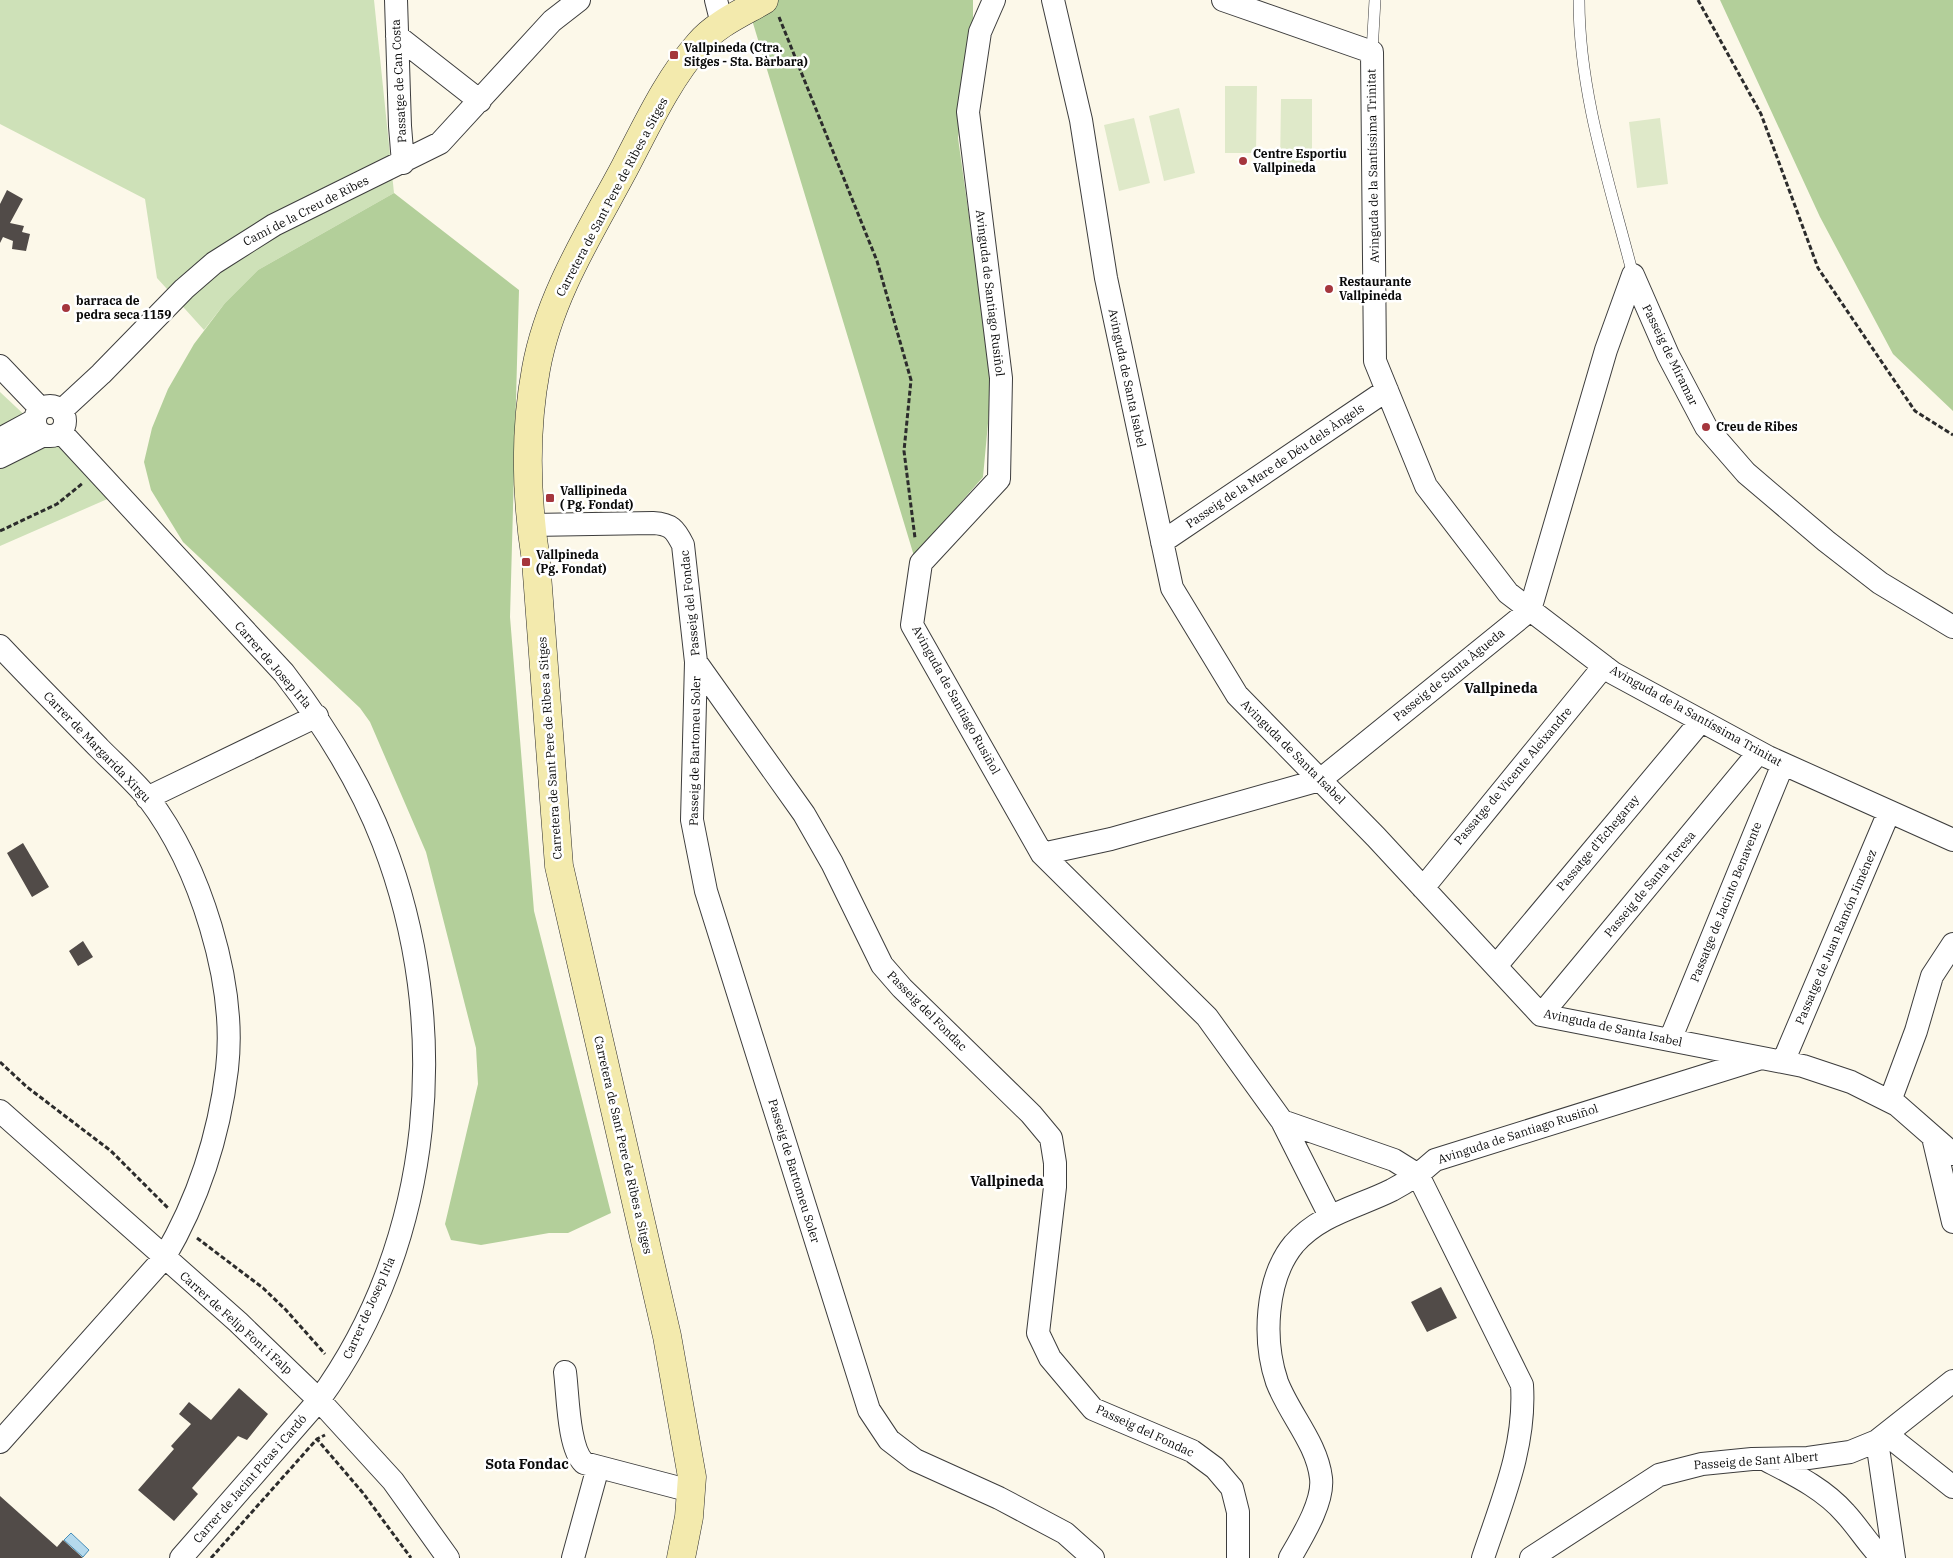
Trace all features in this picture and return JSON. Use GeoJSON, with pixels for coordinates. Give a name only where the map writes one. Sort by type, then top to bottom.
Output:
{"type":"FeatureCollection","features":[{"type":"Feature","properties":{"kind":"street","name":"Passatge de Can Costa"},"geometry":{"type":"LineString","coordinates":[[396,0],[403,162]]}},
{"type":"Feature","properties":{"kind":"street","name":"Camí de la Creu de Ribes"},"geometry":{"type":"LineString","coordinates":[[48,421],[101,374],[184,289],[214,263],[274,225],[440,143],[552,21],[579,0]]}},
{"type":"Feature","properties":{"kind":"street","name":"Avinguda de Santiago Rusiñol"},"geometry":{"type":"LineString","coordinates":[[994,0],[980,32],[968,112],[1001,378],[999,479],[921,563],[912,625],[1042,854],[1207,1017],[1282,1121],[1330,1216]]}},
{"type":"Feature","properties":{"kind":"street","name":"Avinguda de Santa Isabel"},"geometry":{"type":"LineString","coordinates":[[1053,0],[1081,120],[1106,278],[1172,588],[1236,695],[1423,888],[1541,1015],[1803,1066],[1851,1082],[1890,1101],[1953,1154]]}},
{"type":"Feature","properties":{"kind":"street"},"geometry":{"type":"LineString","coordinates":[[1223,0],[1372,52]]}},
{"type":"Feature","properties":{"kind":"street","name":"Carretera de Sant Pere de Ribes a Sitges"},"geometry":{"type":"LineString","coordinates":[[681,1558],[692,1477],[686,1438],[667,1336],[559,866],[536,561],[530,525],[527,442],[530,404],[536,367],[562,285],[650,120],[683,64],[719,12],[770,4]]}},
{"type":"Feature","properties":{"kind":"street"},"geometry":{"type":"LineString","coordinates":[[397,36],[480,101]]}},
{"type":"Feature","properties":{"kind":"street","name":"Avinguda de la Santíssima Trinitat"},"geometry":{"type":"LineString","coordinates":[[1372,52],[1375,361],[1426,486],[1508,593],[1604,666],[1701,721],[1783,764],[1953,840]]}},
{"type":"Feature","properties":{"kind":"street"},"geometry":{"type":"LineString","coordinates":[[1530,610],[1606,350],[1633,275]]}},
{"type":"Feature","properties":{"kind":"street","name":"Passeig de Miramar"},"geometry":{"type":"LineString","coordinates":[[1633,275],[1668,355],[1706,427],[1746,473],[1826,541],[1880,583],[1953,626]]}},
{"type":"Feature","properties":{"kind":"street","name":"Carrer de Josep Irla"},"geometry":{"type":"LineString","coordinates":[[0,366],[48,421],[97,471],[284,673],[317,716],[355,779],[371,812],[402,895],[419,975],[425,1068],[417,1160],[398,1240],[364,1324],[339,1372],[319,1400]]}},
{"type":"Feature","properties":{"kind":"street","name":"Passeig de la Mare de Déu dels Àngels"},"geometry":{"type":"LineString","coordinates":[[1162,542],[1387,390]]}},
{"type":"Feature","properties":{"kind":"street"},"geometry":{"type":"LineString","coordinates":[[0,439],[48,421]]}},
{"type":"Feature","properties":{"kind":"street"},"geometry":{"type":"LineString","coordinates":[[0,457],[48,421]]}},
{"type":"Feature","properties":{"kind":"street","name":"Passeig del Fondac"},"geometry":{"type":"LineString","coordinates":[[530,525],[666,524],[677,532],[684,545],[696,662],[804,814],[832,863],[882,965],[902,988],[1031,1114],[1051,1138],[1056,1162],[1055,1187],[1038,1333],[1050,1358],[1082,1398],[1094,1409],[1192,1451],[1215,1468],[1232,1488],[1238,1512],[1238,1558]]}},
{"type":"Feature","properties":{"kind":"street","name":"Passeig de Santa Àgueda"},"geometry":{"type":"LineString","coordinates":[[1042,854],[1111,838],[1320,780],[1530,610]]}},
{"type":"Feature","properties":{"kind":"street","name":"Carrer de Margarida Xirgu"},"geometry":{"type":"LineString","coordinates":[[0,646],[147,798],[177,843],[208,917],[222,973],[227,1020],[227,1067],[214,1141],[183,1225],[164,1258],[0,1442]]}},
{"type":"Feature","properties":{"kind":"street","name":"Passeig de Bartomeu Soler"},"geometry":{"type":"LineString","coordinates":[[696,662],[692,820],[706,891],[869,1410],[889,1440],[916,1460],[999,1498],[1066,1533],[1093,1558]]}},
{"type":"Feature","properties":{"kind":"street","name":"Passatge de Vicente Aleixandre"},"geometry":{"type":"LineString","coordinates":[[1423,888],[1604,666]]}},
{"type":"Feature","properties":{"kind":"street"},"geometry":{"type":"LineString","coordinates":[[147,798],[317,716]]}},
{"type":"Feature","properties":{"kind":"street","name":"Passatge d'Echegaray"},"geometry":{"type":"LineString","coordinates":[[1496,966],[1701,721]]}},
{"type":"Feature","properties":{"kind":"street","name":"Passeig de Santa Teresa"},"geometry":{"type":"LineString","coordinates":[[1541,1015],[1759,752]]}},
{"type":"Feature","properties":{"kind":"street","name":"Passatge de Jacinto Benavente"},"geometry":{"type":"LineString","coordinates":[[1670,1040],[1783,764]]}},
{"type":"Feature","properties":{"kind":"street","name":"Passatge de Juan Ramón Jiménez"},"geometry":{"type":"LineString","coordinates":[[1772,1060],[1889,812]]}},
{"type":"Feature","properties":{"kind":"street"},"geometry":{"type":"LineString","coordinates":[[1890,1101],[1916,1031],[1932,976],[1953,944]]}},
{"type":"Feature","properties":{"kind":"street","name":"Avinguda de Santiago Rusiñol"},"geometry":{"type":"LineString","coordinates":[[1290,1558],[1321,1492],[1321,1478],[1313,1452],[1278,1382],[1271,1354],[1271,1304],[1278,1274],[1294,1246],[1308,1231],[1330,1216],[1391,1190],[1418,1175],[1435,1160],[1772,1060]]}},
{"type":"Feature","properties":{"kind":"street"},"geometry":{"type":"LineString","coordinates":[[1282,1121],[1394,1160],[1418,1175],[1522,1385],[1524,1410],[1521,1436],[1512,1470],[1483,1558]]}},
{"type":"Feature","properties":{"kind":"street","name":"Carrer de Felip Font i Falp"},"geometry":{"type":"LineString","coordinates":[[3,1122],[238,1322],[319,1400],[392,1481],[448,1558]]}},
{"type":"Feature","properties":{"kind":"street"},"geometry":{"type":"LineString","coordinates":[[1933,1137],[1953,1222]]}},
{"type":"Feature","properties":{"kind":"street"},"geometry":{"type":"LineString","coordinates":[[565,1372],[574,1441],[580,1460],[598,1467],[691,1491]]}},
{"type":"Feature","properties":{"kind":"street","name":"Passeig de Sant Albert"},"geometry":{"type":"LineString","coordinates":[[1531,1558],[1659,1475],[1702,1464],[1808,1458],[1850,1452],[1881,1438],[1953,1382]]}},
{"type":"Feature","properties":{"kind":"street","name":"Carrer de Jacint Picas i Cardó"},"geometry":{"type":"LineString","coordinates":[[181,1558],[319,1400]]}},
{"type":"Feature","properties":{"kind":"street"},"geometry":{"type":"LineString","coordinates":[[1881,1438],[1953,1488]]}},
{"type":"Feature","properties":{"kind":"street"},"geometry":{"type":"LineString","coordinates":[[1881,1438],[1894,1558]]}},
{"type":"Feature","properties":{"kind":"street"},"geometry":{"type":"LineString","coordinates":[[1765,1459],[1810,1483],[1828,1496],[1845,1513],[1882,1558]]}},
{"type":"Feature","properties":{"kind":"street"},"geometry":{"type":"LineString","coordinates":[[573,1558],[598,1467]]}},
{"type":"Feature","properties":{"kind":"lane","name":"Avinguda de la Santíssima Trinitat"},"geometry":{"type":"LineString","coordinates":[[1372,52],[1375,0]]}},
{"type":"Feature","properties":{"kind":"lane","name":"Passeig de Miramar"},"geometry":{"type":"LineString","coordinates":[[1579,0],[1579,24],[1589,106],[1633,275]]}},
{"type":"Feature","properties":{"kind":"path"},"geometry":{"type":"LineString","coordinates":[[1698,0],[1761,114],[1818,268],[1914,411],[1953,435]]}},
{"type":"Feature","properties":{"kind":"path"},"geometry":{"type":"LineString","coordinates":[[770,4],[877,261],[911,380],[904,451],[920,573]]}},
{"type":"Feature","properties":{"kind":"path"},"geometry":{"type":"LineString","coordinates":[[0,532],[57,504],[97,471]]}},
{"type":"Feature","properties":{"kind":"path"},"geometry":{"type":"LineString","coordinates":[[300,1421],[363,1493],[411,1558]]}},
{"type":"Feature","properties":{"kind":"path","name":"Carrer de Jacint Picas i Cardó"},"geometry":{"type":"LineString","coordinates":[[211,1558],[317,1439],[343,1425]]}},
{"type":"Feature","properties":{"kind":"green space"},"geometry":{"type":"Polygon","coordinates":[[[0,0],[374,0],[394,193],[258,270],[225,303],[204,330],[157,278],[145,199],[0,124],[0,0]]]}},
{"type":"Feature","properties":{"kind":"green space"},"geometry":{"type":"Polygon","coordinates":[[[746,0],[973,0],[973,26],[958,138],[992,380],[983,477],[914,556],[746,0]]]}},
{"type":"Feature","properties":{"kind":"green space"},"geometry":{"type":"Polygon","coordinates":[[[1720,0],[1953,0],[1953,411],[1893,354],[1820,217],[1720,0]]]}},
{"type":"Feature","properties":{"kind":"green space"},"geometry":{"type":"Polygon","coordinates":[[[1225,86],[1257,86],[1256,153],[1225,153],[1225,86]]]}},
{"type":"Feature","properties":{"kind":"green space"},"geometry":{"type":"Polygon","coordinates":[[[1281,99],[1312,99],[1312,167],[1280,167],[1281,99]]]}},
{"type":"Feature","properties":{"kind":"green space"},"geometry":{"type":"Polygon","coordinates":[[[1179,108],[1195,173],[1164,181],[1149,116],[1179,108]]]}},
{"type":"Feature","properties":{"kind":"green space"},"geometry":{"type":"Polygon","coordinates":[[[1134,118],[1150,183],[1119,191],[1104,125],[1134,118]]]}},
{"type":"Feature","properties":{"kind":"green space"},"geometry":{"type":"Polygon","coordinates":[[[1660,118],[1668,184],[1637,188],[1629,122],[1660,118]]]}},
{"type":"Feature","properties":{"kind":"green space"},"geometry":{"type":"Polygon","coordinates":[[[394,193],[519,290],[510,617],[534,911],[611,1213],[568,1233],[549,1233],[481,1245],[451,1240],[445,1224],[478,1084],[476,1048],[426,852],[370,722],[360,708],[183,542],[151,490],[144,462],[152,428],[168,389],[194,344],[225,303],[258,270],[394,193]]]}},
{"type":"Feature","properties":{"kind":"green space"},"geometry":{"type":"Polygon","coordinates":[[[0,392],[112,497],[0,546],[0,392]]]}},
{"type":"Feature","properties":{"kind":"water"},"geometry":{"type":"Polygon","coordinates":[[[71,1533],[89,1550],[83,1557],[64,1540],[71,1533]]]}},
{"type":"Feature","properties":{"kind":"building"},"geometry":{"type":"Polygon","coordinates":[[[7,190],[23,199],[10,223],[24,226],[22,232],[30,234],[26,251],[12,249],[13,241],[3,237],[0,243],[0,204],[7,190]]]}},
{"type":"Feature","properties":{"kind":"building"},"geometry":{"type":"Polygon","coordinates":[[[23,843],[49,887],[32,897],[7,853],[23,843]]]}},
{"type":"Feature","properties":{"kind":"building"},"geometry":{"type":"Polygon","coordinates":[[[83,941],[93,957],[78,966],[69,951],[83,941]]]}},
{"type":"Feature","properties":{"kind":"building"},"geometry":{"type":"Polygon","coordinates":[[[1441,1287],[1457,1318],[1427,1332],[1411,1302],[1441,1287]]]}},
{"type":"Feature","properties":{"kind":"building"},"geometry":{"type":"Polygon","coordinates":[[[239,1388],[268,1414],[247,1440],[238,1436],[192,1488],[198,1494],[174,1521],[138,1490],[174,1449],[171,1446],[191,1424],[179,1414],[189,1402],[211,1420],[239,1388]]]}},
{"type":"Feature","properties":{"kind":"building"},"geometry":{"type":"Polygon","coordinates":[[[0,1496],[57,1547],[63,1540],[83,1558],[0,1558],[0,1496]]]}},
{"type":"Feature","properties":{"kind":"place","name":"Vallpineda (Ctra. Sitges - Sta. Bàrbara)"},"geometry":{"type":"Point","coordinates":[674,55]}},
{"type":"Feature","properties":{"kind":"place","name":"Centre Esportiu Vallpineda"},"geometry":{"type":"Point","coordinates":[1243,161]}},
{"type":"Feature","properties":{"kind":"place","name":"Restaurante Vallpineda"},"geometry":{"type":"Point","coordinates":[1329,289]}},
{"type":"Feature","properties":{"kind":"place","name":"barraca de pedra seca 1159"},"geometry":{"type":"Point","coordinates":[66,308]}},
{"type":"Feature","properties":{"kind":"place","name":"Creu de Ribes"},"geometry":{"type":"Point","coordinates":[1706,427]}},
{"type":"Feature","properties":{"kind":"place","name":"Vallipineda ( Pg. Fondat)"},"geometry":{"type":"Point","coordinates":[550,498]}},
{"type":"Feature","properties":{"kind":"place","name":"Vallpineda (Pg. Fondat)"},"geometry":{"type":"Point","coordinates":[526,562]}},
{"type":"Feature","properties":{"kind":"district","name":"Vallpineda"},"geometry":{"type":"Point","coordinates":[1501,688]}},
{"type":"Feature","properties":{"kind":"district","name":"Vallpineda"},"geometry":{"type":"Point","coordinates":[1007,1181]}},
{"type":"Feature","properties":{"kind":"district","name":"Sota Fondac"},"geometry":{"type":"Point","coordinates":[527,1464]}}]}
